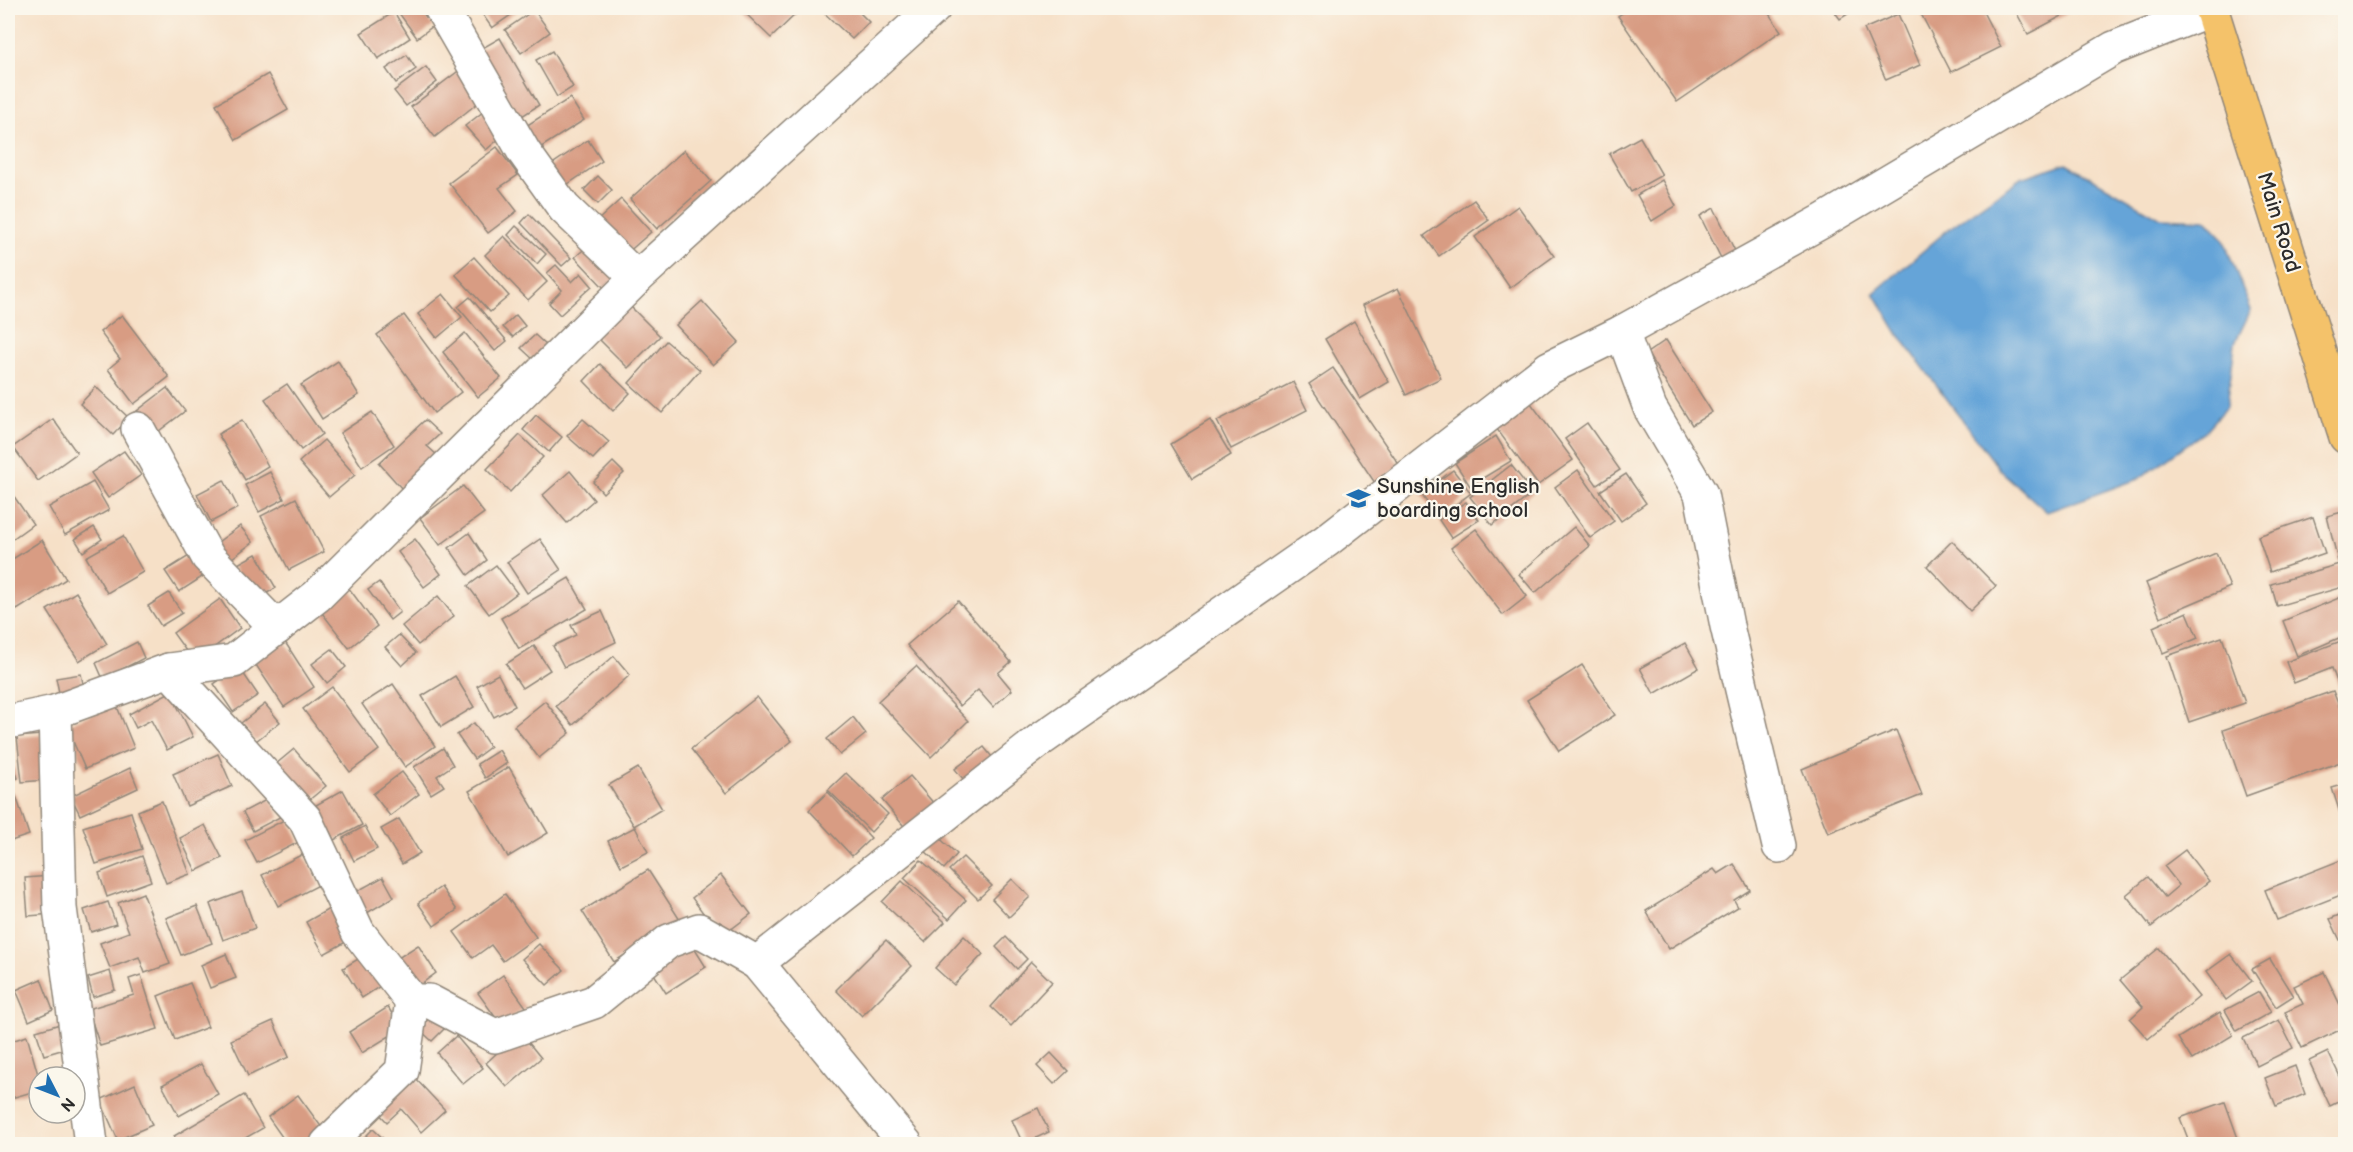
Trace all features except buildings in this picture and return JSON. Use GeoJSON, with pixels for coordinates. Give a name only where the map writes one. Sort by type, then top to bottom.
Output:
{"type":"FeatureCollection","features":[{"type":"Feature","properties":{"kind":"main road","name":"Main Road"},"geometry":{"type":"LineString","coordinates":[[2212,8],[2346,437]]}},
{"type":"Feature","properties":{"kind":"street"},"geometry":{"type":"LineString","coordinates":[[441,8],[524,152],[564,208],[637,278]]}},
{"type":"Feature","properties":{"kind":"street"},"geometry":{"type":"LineString","coordinates":[[8,722],[55,712],[169,670],[234,662],[317,596],[637,278],[934,8]]}},
{"type":"Feature","properties":{"kind":"street"},"geometry":{"type":"LineString","coordinates":[[756,963],[1040,740],[1326,541],[1549,368],[1622,332],[1821,222],[2114,48],[2212,8]]}},
{"type":"Feature","properties":{"kind":"street"},"geometry":{"type":"LineString","coordinates":[[1622,332],[1650,408],[1701,494],[1727,626],[1779,846]]}},
{"type":"Feature","properties":{"kind":"street"},"geometry":{"type":"LineString","coordinates":[[138,429],[208,557],[277,628]]}},
{"type":"Feature","properties":{"kind":"street"},"geometry":{"type":"LineString","coordinates":[[169,670],[305,819],[358,932],[412,1001],[402,1071],[327,1144]]}},
{"type":"Feature","properties":{"kind":"street"},"geometry":{"type":"LineString","coordinates":[[55,712],[60,908],[91,1144]]}},
{"type":"Feature","properties":{"kind":"street"},"geometry":{"type":"LineString","coordinates":[[412,1001],[429,1001],[495,1036],[594,1002],[669,941],[699,930],[756,963],[906,1144]]}},
{"type":"Feature","properties":{"kind":"water"},"geometry":{"type":"Polygon","coordinates":[[[2066,163],[2161,218],[2206,220],[2223,238],[2251,310],[2235,343],[2227,406],[2203,433],[2138,479],[2047,512],[2000,470],[1899,335],[1874,293],[1951,227],[2021,178],[2066,163]]]}},
{"type":"Feature","properties":{"kind":"place","name":"Sunshine English boarding school"},"geometry":{"type":"Point","coordinates":[1359,498]}}]}
